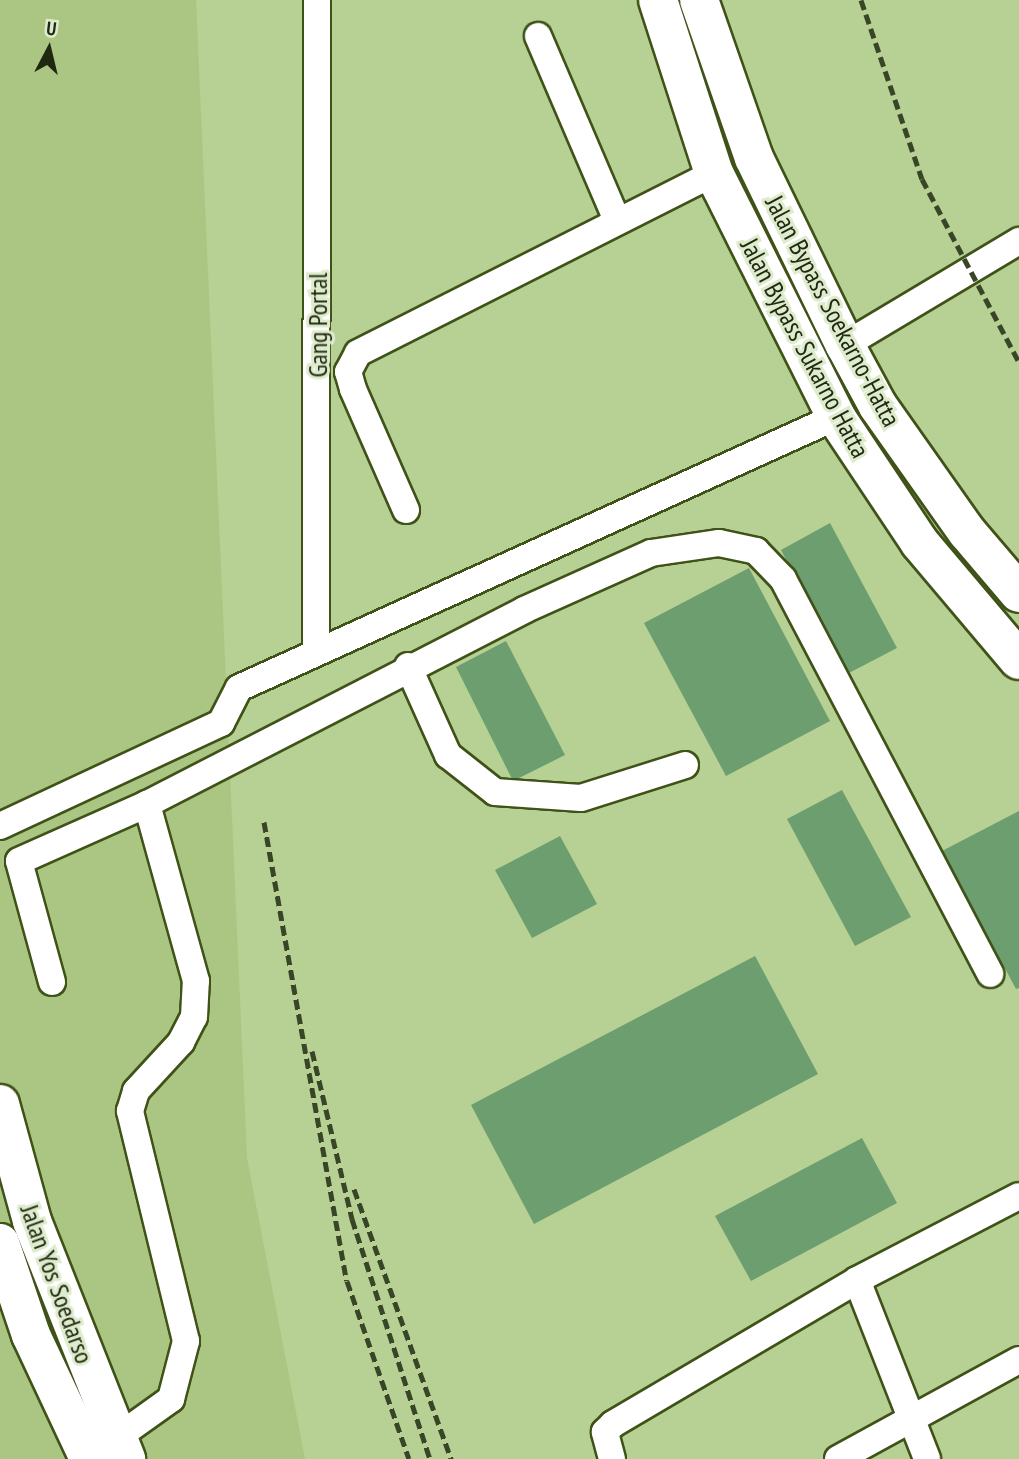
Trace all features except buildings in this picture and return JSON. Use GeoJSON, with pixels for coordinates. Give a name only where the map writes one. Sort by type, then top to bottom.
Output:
{"type":"FeatureCollection","features":[{"type":"Feature","properties":{"kind":"highway","name":"Jalan Bypass Sukarno Hatta"},"geometry":{"type":"LineString","coordinates":[[658,0],[714,173],[836,417],[920,543],[1019,660]]}},
{"type":"Feature","properties":{"kind":"highway","name":"Jalan Bypass Soekarno-Hatta"},"geometry":{"type":"LineString","coordinates":[[699,0],[754,158],[845,345],[900,438],[1019,593]]}},
{"type":"Feature","properties":{"kind":"highway","name":"Jalan Yos Soedarso"},"geometry":{"type":"LineString","coordinates":[[0,1104],[32,1221],[110,1452]]}},
{"type":"Feature","properties":{"kind":"highway","name":"Jalan Yos Soedarso"},"geometry":{"type":"LineString","coordinates":[[0,1243],[31,1335],[110,1452]]}},
{"type":"Feature","properties":{"kind":"street","name":"Gang Portal"},"geometry":{"type":"LineString","coordinates":[[316,650],[317,0]]}},
{"type":"Feature","properties":{"kind":"street"},"geometry":{"type":"LineString","coordinates":[[538,36],[617,220]]}},
{"type":"Feature","properties":{"kind":"street"},"geometry":{"type":"LineString","coordinates":[[406,510],[353,389],[348,372],[358,353],[714,173]]}},
{"type":"Feature","properties":{"kind":"street"},"geometry":{"type":"LineString","coordinates":[[845,345],[1019,241]]}},
{"type":"Feature","properties":{"kind":"street"},"geometry":{"type":"LineString","coordinates":[[0,826],[221,723],[239,688],[316,650],[836,417]]}},
{"type":"Feature","properties":{"kind":"street"},"geometry":{"type":"LineString","coordinates":[[52,982],[10,864],[147,804],[408,666],[650,553],[719,543],[756,551],[783,579],[990,974]]}},
{"type":"Feature","properties":{"kind":"street"},"geometry":{"type":"LineString","coordinates":[[408,666],[448,755],[495,792],[581,798],[685,765]]}},
{"type":"Feature","properties":{"kind":"street"},"geometry":{"type":"LineString","coordinates":[[110,1452],[171,1399],[186,1341],[130,1111],[136,1091],[181,1042],[194,1017],[195,981],[147,804]]}},
{"type":"Feature","properties":{"kind":"street"},"geometry":{"type":"LineString","coordinates":[[612,1459],[605,1432],[612,1424],[857,1280],[1019,1196]]}},
{"type":"Feature","properties":{"kind":"street"},"geometry":{"type":"LineString","coordinates":[[857,1280],[927,1459]]}},
{"type":"Feature","properties":{"kind":"street"},"geometry":{"type":"LineString","coordinates":[[838,1459],[912,1422],[1019,1360]]}},
{"type":"Feature","properties":{"kind":"shaded area"},"geometry":{"type":"Polygon","coordinates":[[[0,0],[196,0],[247,1158],[305,1459],[0,1459],[0,0]]]}},
{"type":"Feature","properties":{"kind":"railway"},"geometry":{"type":"LineString","coordinates":[[861,0],[922,179],[1019,362]]}},
{"type":"Feature","properties":{"kind":"railway"},"geometry":{"type":"LineString","coordinates":[[264,822],[347,1281],[409,1459]]}},
{"type":"Feature","properties":{"kind":"railway"},"geometry":{"type":"LineString","coordinates":[[312,1051],[352,1219],[430,1459]]}},
{"type":"Feature","properties":{"kind":"railway"},"geometry":{"type":"LineString","coordinates":[[354,1189],[451,1459]]}}]}
